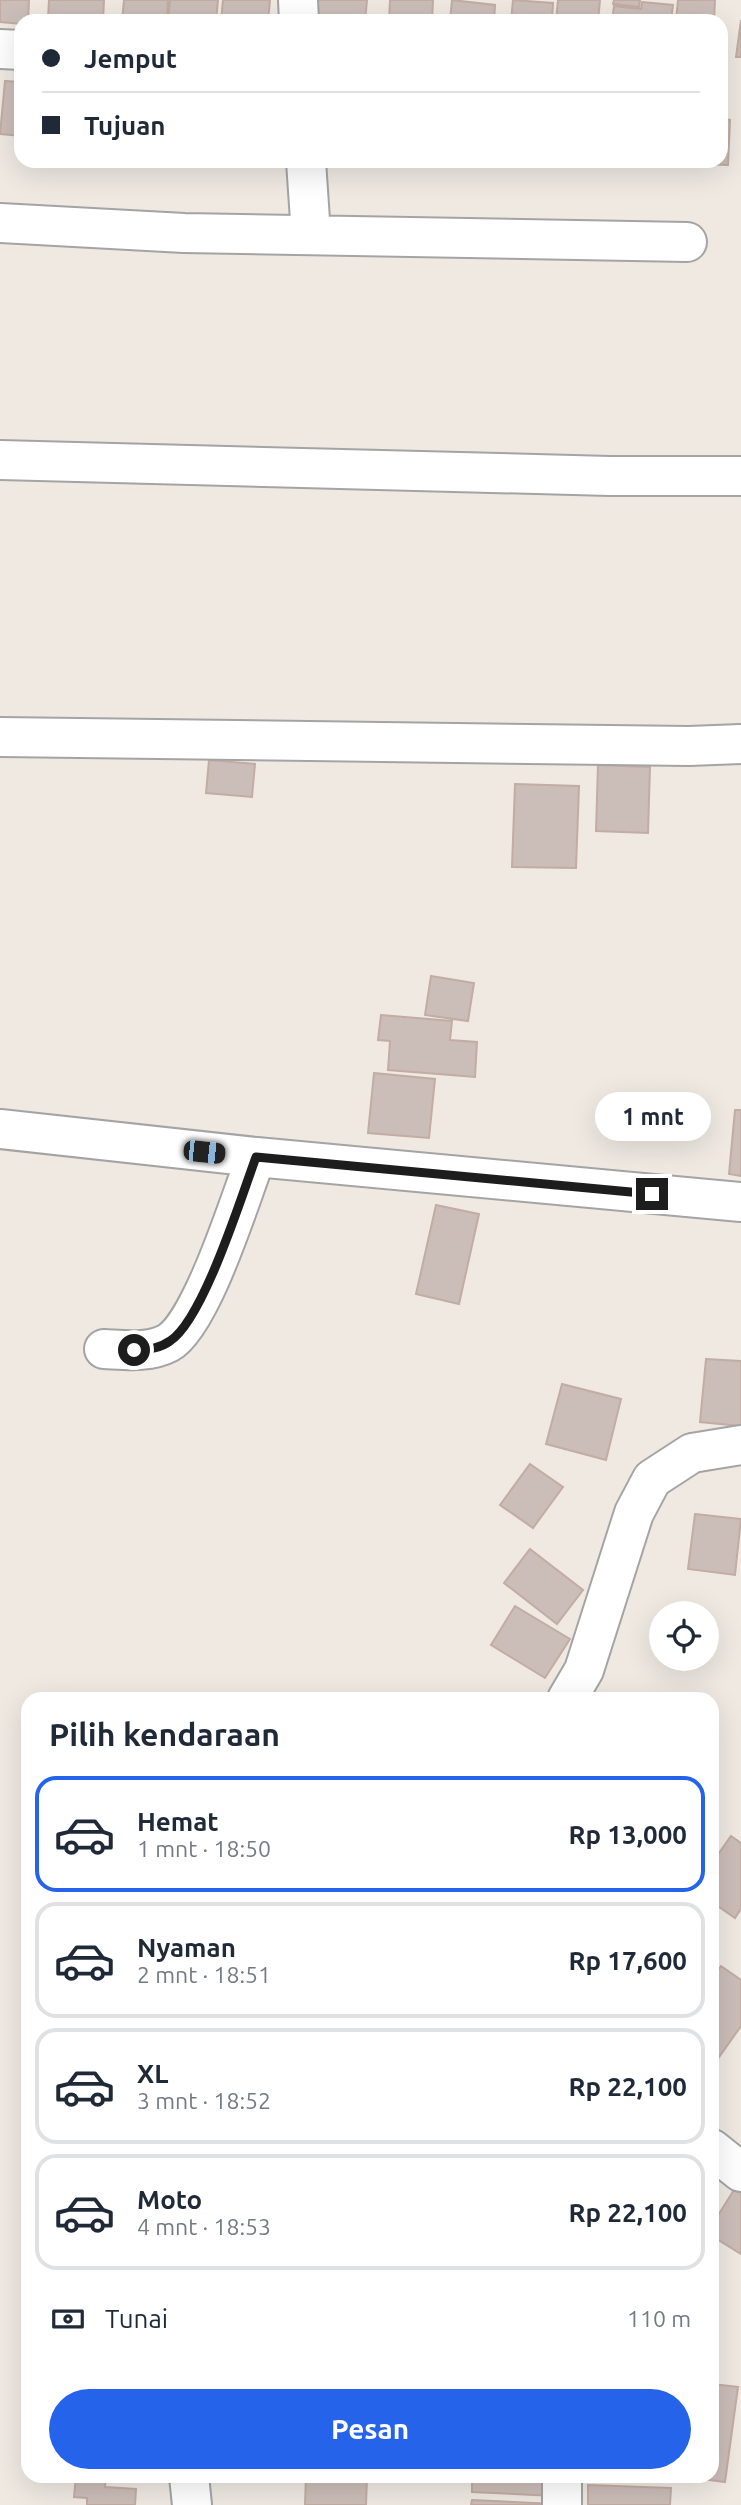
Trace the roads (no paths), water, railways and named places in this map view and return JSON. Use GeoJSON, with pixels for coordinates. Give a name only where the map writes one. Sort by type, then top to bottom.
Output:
{"type":"FeatureCollection","features":[{"type":"Feature","properties":{"kind":"street"},"geometry":{"type":"LineString","coordinates":[[306,168],[311,235]]}},
{"type":"Feature","properties":{"kind":"street"},"geometry":{"type":"LineString","coordinates":[[0,223],[184,233],[687,242]]}},
{"type":"Feature","properties":{"kind":"street"},"geometry":{"type":"LineString","coordinates":[[0,460],[540,474],[741,476]]}},
{"type":"Feature","properties":{"kind":"street"},"geometry":{"type":"LineString","coordinates":[[0,737],[689,746],[741,744]]}},
{"type":"Feature","properties":{"kind":"street"},"geometry":{"type":"LineString","coordinates":[[0,1129],[256,1157],[741,1202]]}},
{"type":"Feature","properties":{"kind":"street"},"geometry":{"type":"LineString","coordinates":[[104,1349],[156,1349],[172,1341],[187,1326],[218,1263],[256,1157]]}},
{"type":"Feature","properties":{"kind":"street"},"geometry":{"type":"LineString","coordinates":[[571,1692],[584,1670],[634,1513],[652,1479],[692,1453],[741,1445]]}},
{"type":"Feature","properties":{"kind":"street"},"geometry":{"type":"LineString","coordinates":[[719,2155],[741,2172]]}},
{"type":"Feature","properties":{"kind":"street"},"geometry":{"type":"LineString","coordinates":[[190,2483],[192,2505]]}},
{"type":"Feature","properties":{"kind":"street"},"geometry":{"type":"LineString","coordinates":[[562,2483],[562,2505]]}}]}
